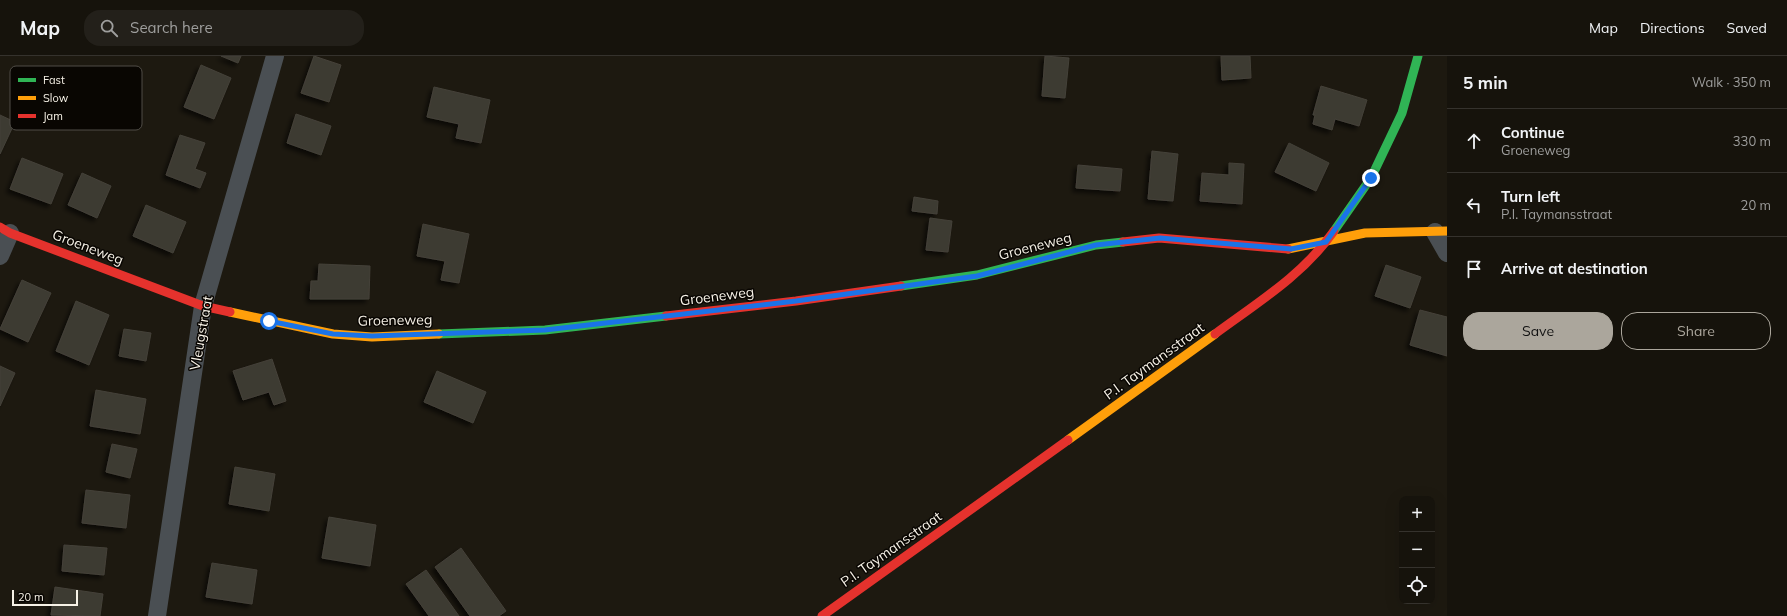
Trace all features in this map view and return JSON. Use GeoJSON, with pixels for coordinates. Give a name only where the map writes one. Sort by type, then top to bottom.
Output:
{"type":"FeatureCollection","features":[{"type":"Feature","properties":{"kind":"street","name":"Vleugstraat"},"geometry":{"type":"LineString","coordinates":[[158,616],[203,306],[275,56]]}},
{"type":"Feature","properties":{"kind":"street","name":"P.I. Taymansstraat"},"geometry":{"type":"LineString","coordinates":[[822,616],[1126,399],[1293,277],[1326,242],[1371,178],[1402,113],[1418,56]]}},
{"type":"Feature","properties":{"kind":"street","name":"Groeneweg"},"geometry":{"type":"LineString","coordinates":[[5,230],[203,306],[333,334],[372,336],[545,330],[796,301],[977,276],[1096,245],[1160,238],[1291,249],[1365,233],[1441,231]]}},
{"type":"Feature","properties":{"kind":"street"},"geometry":{"type":"LineString","coordinates":[[0,256],[5,230]]}},
{"type":"Feature","properties":{"kind":"street"},"geometry":{"type":"LineString","coordinates":[[1441,231],[1447,253]]}},
{"type":"Feature","properties":{"kind":"building"},"geometry":{"type":"Polygon","coordinates":[[[221,56],[241,56],[238,63],[221,56]]]}},
{"type":"Feature","properties":{"kind":"building"},"geometry":{"type":"Polygon","coordinates":[[[314,56],[341,65],[329,102],[301,93],[314,56]]]}},
{"type":"Feature","properties":{"kind":"building"},"geometry":{"type":"Polygon","coordinates":[[[1045,56],[1069,58],[1065,98],[1042,96],[1045,56]]]}},
{"type":"Feature","properties":{"kind":"building"},"geometry":{"type":"Polygon","coordinates":[[[1221,56],[1250,56],[1251,78],[1222,80],[1221,56]]]}},
{"type":"Feature","properties":{"kind":"building"},"geometry":{"type":"Polygon","coordinates":[[[201,65],[231,78],[214,119],[184,107],[201,65]]]}},
{"type":"Feature","properties":{"kind":"building"},"geometry":{"type":"Polygon","coordinates":[[[1321,86],[1367,100],[1359,126],[1335,119],[1332,130],[1313,124],[1315,115],[1313,115],[1321,86]]]}},
{"type":"Feature","properties":{"kind":"building"},"geometry":{"type":"Polygon","coordinates":[[[434,87],[490,100],[481,143],[456,138],[459,124],[427,117],[434,87]]]}},
{"type":"Feature","properties":{"kind":"building"},"geometry":{"type":"Polygon","coordinates":[[[296,114],[331,126],[321,155],[287,143],[296,114]]]}},
{"type":"Feature","properties":{"kind":"building"},"geometry":{"type":"Polygon","coordinates":[[[0,115],[10,120],[10,130],[11,130],[0,154],[0,115]]]}},
{"type":"Feature","properties":{"kind":"building"},"geometry":{"type":"Polygon","coordinates":[[[180,135],[205,143],[195,169],[206,173],[200,188],[166,175],[180,135]]]}},
{"type":"Feature","properties":{"kind":"building"},"geometry":{"type":"Polygon","coordinates":[[[1289,143],[1329,163],[1316,191],[1275,172],[1289,143]]]}},
{"type":"Feature","properties":{"kind":"building"},"geometry":{"type":"Polygon","coordinates":[[[1152,151],[1178,154],[1173,201],[1148,199],[1152,151]]]}},
{"type":"Feature","properties":{"kind":"building"},"geometry":{"type":"Polygon","coordinates":[[[22,158],[63,174],[51,204],[10,189],[22,158]]]}},
{"type":"Feature","properties":{"kind":"building"},"geometry":{"type":"Polygon","coordinates":[[[1229,163],[1244,164],[1242,204],[1200,201],[1202,173],[1229,175],[1229,163]]]}},
{"type":"Feature","properties":{"kind":"building"},"geometry":{"type":"Polygon","coordinates":[[[1078,165],[1122,169],[1120,191],[1076,188],[1078,165]]]}},
{"type":"Feature","properties":{"kind":"building"},"geometry":{"type":"Polygon","coordinates":[[[82,173],[111,186],[97,218],[68,205],[82,173]]]}},
{"type":"Feature","properties":{"kind":"building"},"geometry":{"type":"Polygon","coordinates":[[[914,197],[938,201],[937,214],[912,211],[914,197]]]}},
{"type":"Feature","properties":{"kind":"building"},"geometry":{"type":"Polygon","coordinates":[[[146,205],[186,222],[173,253],[133,236],[146,205]]]}},
{"type":"Feature","properties":{"kind":"building"},"geometry":{"type":"Polygon","coordinates":[[[930,218],[952,221],[948,252],[926,250],[930,218]]]}},
{"type":"Feature","properties":{"kind":"building"},"geometry":{"type":"Polygon","coordinates":[[[423,224],[469,234],[459,283],[441,280],[445,261],[417,256],[423,224]]]}},
{"type":"Feature","properties":{"kind":"building"},"geometry":{"type":"Polygon","coordinates":[[[319,264],[370,266],[369,299],[310,299],[311,281],[318,281],[319,264]]]}},
{"type":"Feature","properties":{"kind":"building"},"geometry":{"type":"Polygon","coordinates":[[[1386,265],[1421,277],[1410,308],[1375,296],[1386,265]]]}},
{"type":"Feature","properties":{"kind":"building"},"geometry":{"type":"Polygon","coordinates":[[[22,280],[51,293],[28,342],[0,329],[22,280]]]}},
{"type":"Feature","properties":{"kind":"building"},"geometry":{"type":"Polygon","coordinates":[[[76,301],[109,315],[89,365],[56,351],[76,301]]]}},
{"type":"Feature","properties":{"kind":"building"},"geometry":{"type":"Polygon","coordinates":[[[1420,310],[1447,317],[1447,356],[1410,345],[1420,310]]]}},
{"type":"Feature","properties":{"kind":"building"},"geometry":{"type":"Polygon","coordinates":[[[124,329],[151,333],[146,361],[119,356],[124,329]]]}},
{"type":"Feature","properties":{"kind":"building"},"geometry":{"type":"Polygon","coordinates":[[[272,359],[286,401],[274,405],[269,392],[243,400],[233,371],[272,359]]]}},
{"type":"Feature","properties":{"kind":"building"},"geometry":{"type":"Polygon","coordinates":[[[0,366],[15,373],[0,406],[0,366]]]}},
{"type":"Feature","properties":{"kind":"building"},"geometry":{"type":"Polygon","coordinates":[[[437,371],[486,392],[473,423],[424,402],[437,371]]]}},
{"type":"Feature","properties":{"kind":"building"},"geometry":{"type":"Polygon","coordinates":[[[96,390],[146,399],[140,434],[90,426],[96,390]]]}},
{"type":"Feature","properties":{"kind":"building"},"geometry":{"type":"Polygon","coordinates":[[[112,444],[137,449],[130,478],[106,472],[112,444]]]}},
{"type":"Feature","properties":{"kind":"building"},"geometry":{"type":"Polygon","coordinates":[[[235,467],[275,474],[269,511],[229,504],[235,467]]]}},
{"type":"Feature","properties":{"kind":"building"},"geometry":{"type":"Polygon","coordinates":[[[86,490],[130,495],[126,528],[82,523],[86,490]]]}},
{"type":"Feature","properties":{"kind":"building"},"geometry":{"type":"Polygon","coordinates":[[[329,517],[376,525],[370,566],[322,558],[329,517]]]}},
{"type":"Feature","properties":{"kind":"building"},"geometry":{"type":"Polygon","coordinates":[[[64,545],[107,548],[104,575],[62,571],[64,545]]]}},
{"type":"Feature","properties":{"kind":"building"},"geometry":{"type":"Polygon","coordinates":[[[461,548],[506,611],[499,616],[470,616],[435,567],[461,548]]]}},
{"type":"Feature","properties":{"kind":"building"},"geometry":{"type":"Polygon","coordinates":[[[212,563],[257,570],[252,604],[206,597],[212,563]]]}},
{"type":"Feature","properties":{"kind":"building"},"geometry":{"type":"Polygon","coordinates":[[[426,570],[459,616],[429,616],[406,584],[426,570]]]}},
{"type":"Feature","properties":{"kind":"building"},"geometry":{"type":"Polygon","coordinates":[[[55,587],[103,594],[100,616],[51,615],[55,587]]]}},
{"type":"Feature","properties":{"kind":"traffic: fast"},"geometry":{"type":"LineString","coordinates":[[1334,231],[1371,178],[1402,113],[1418,56]]}},
{"type":"Feature","properties":{"kind":"traffic: fast"},"geometry":{"type":"LineString","coordinates":[[901,286],[977,275],[1096,245],[1123,242]]}},
{"type":"Feature","properties":{"kind":"traffic: fast"},"geometry":{"type":"LineString","coordinates":[[439,334],[545,330],[666,316]]}},
{"type":"Feature","properties":{"kind":"traffic: slow"},"geometry":{"type":"LineString","coordinates":[[1288,249],[1365,233],[1447,231]]}},
{"type":"Feature","properties":{"kind":"traffic: slow"},"geometry":{"type":"LineString","coordinates":[[230,312],[333,334],[372,337],[439,334]]}},
{"type":"Feature","properties":{"kind":"traffic: slow"},"geometry":{"type":"LineString","coordinates":[[1068,440],[1215,334]]}},
{"type":"Feature","properties":{"kind":"traffic: jam"},"geometry":{"type":"LineString","coordinates":[[0,227],[10,233],[203,306],[230,312]]}},
{"type":"Feature","properties":{"kind":"traffic: jam"},"geometry":{"type":"LineString","coordinates":[[1215,334],[1294,275],[1322,247],[1334,231]]}},
{"type":"Feature","properties":{"kind":"traffic: jam"},"geometry":{"type":"LineString","coordinates":[[1123,242],[1159,238],[1288,249]]}},
{"type":"Feature","properties":{"kind":"traffic: jam"},"geometry":{"type":"LineString","coordinates":[[666,316],[796,301],[901,286]]}},
{"type":"Feature","properties":{"kind":"traffic: jam"},"geometry":{"type":"LineString","coordinates":[[822,616],[1068,440]]}},
{"type":"Feature","properties":{"kind":"route"},"geometry":{"type":"LineString","coordinates":[[269,321],[333,334],[372,336],[545,330],[796,301],[977,276],[1096,245],[1160,238],[1291,249],[1326,242],[1371,178]]}}]}
